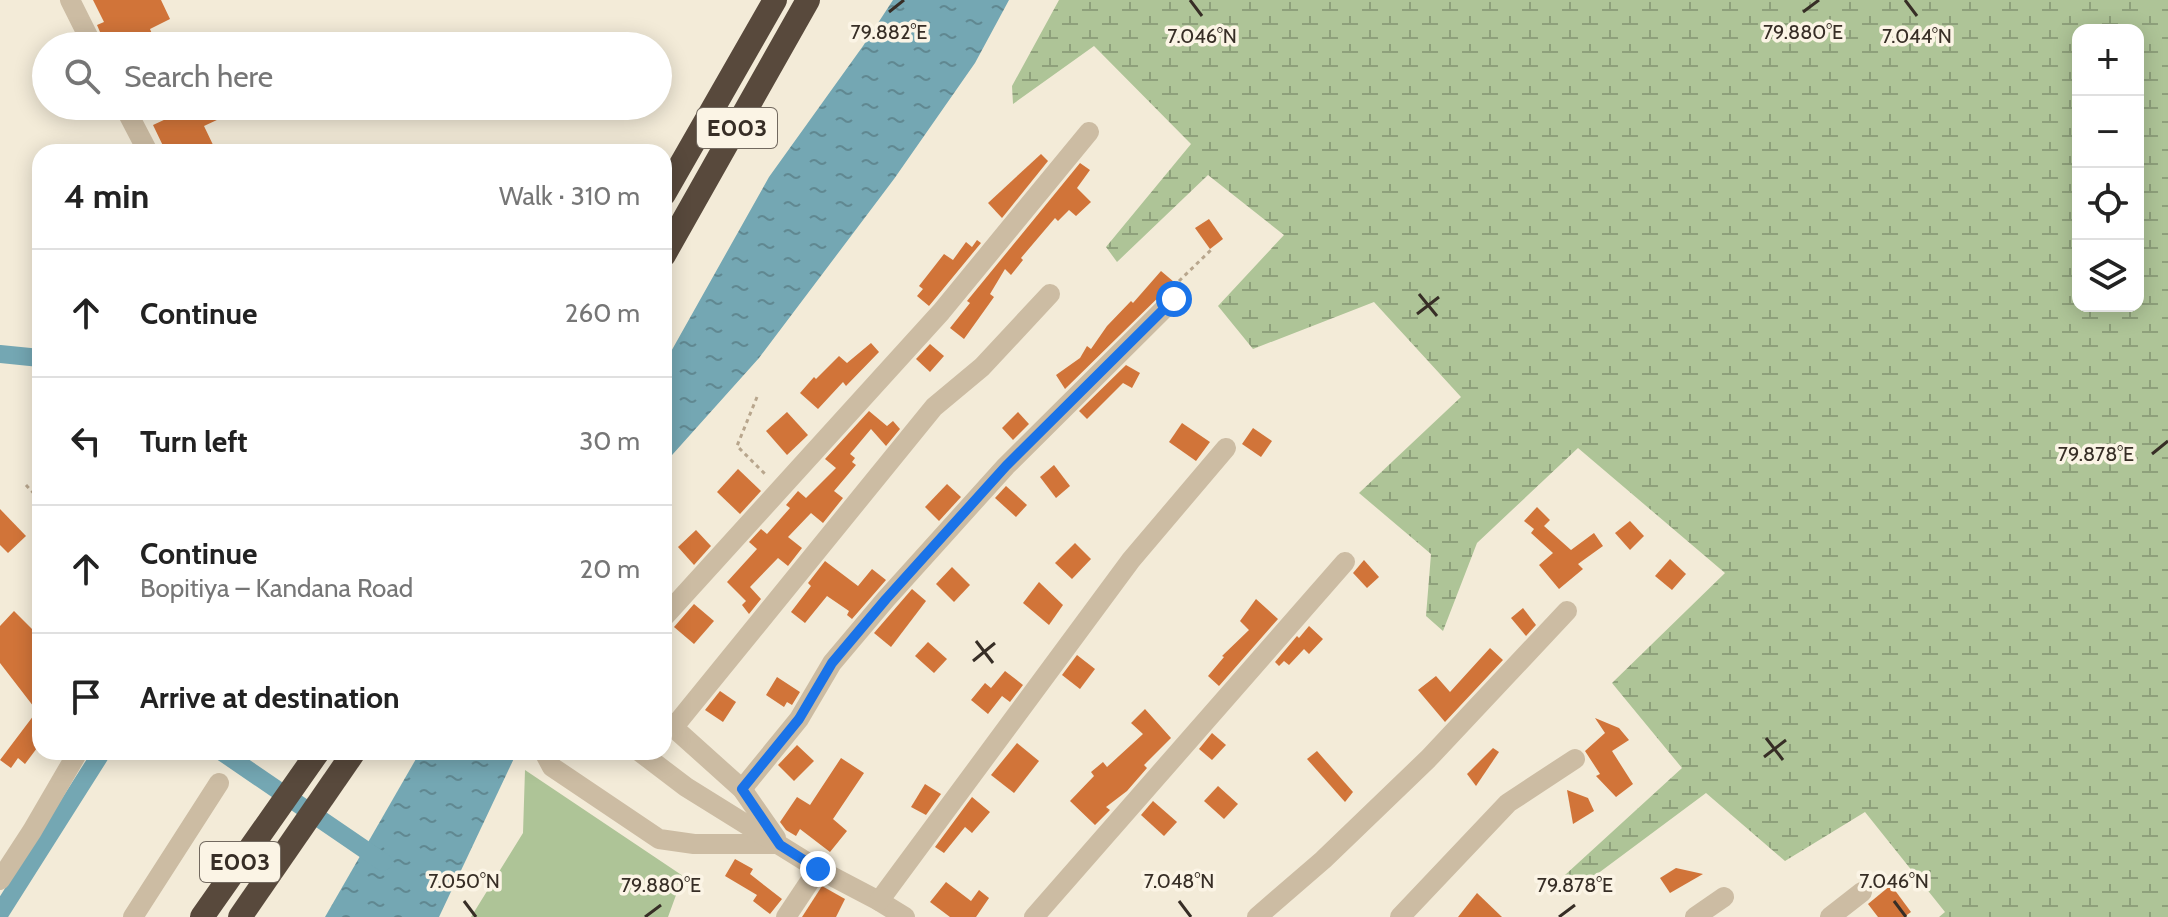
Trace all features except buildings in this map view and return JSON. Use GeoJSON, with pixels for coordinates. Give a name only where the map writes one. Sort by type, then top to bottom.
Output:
{"type":"FeatureCollection","features":[{"type":"Feature","properties":{"kind":"highway","name":"E003"},"geometry":{"type":"LineString","coordinates":[[672,180],[775,0]]}},
{"type":"Feature","properties":{"kind":"highway","name":"E003"},"geometry":{"type":"LineString","coordinates":[[672,241],[808,0]]}},
{"type":"Feature","properties":{"kind":"highway","name":"E003"},"geometry":{"type":"LineString","coordinates":[[202,917],[312,760]]}},
{"type":"Feature","properties":{"kind":"highway","name":"E003"},"geometry":{"type":"LineString","coordinates":[[240,917],[349,760]]}},
{"type":"Feature","properties":{"kind":"street"},"geometry":{"type":"LineString","coordinates":[[70,0],[86,32]]}},
{"type":"Feature","properties":{"kind":"street"},"geometry":{"type":"LineString","coordinates":[[131,120],[144,144]]}},
{"type":"Feature","properties":{"kind":"street"},"geometry":{"type":"LineString","coordinates":[[672,608],[941,312],[1089,132]]}},
{"type":"Feature","properties":{"kind":"street"},"geometry":{"type":"LineString","coordinates":[[672,718],[934,407],[982,367],[1050,294]]}},
{"type":"Feature","properties":{"kind":"street"},"geometry":{"type":"LineString","coordinates":[[742,789],[799,719],[832,663],[886,599],[1006,466],[1170,304]]}},
{"type":"Feature","properties":{"kind":"street"},"geometry":{"type":"LineString","coordinates":[[879,901],[1131,560],[1226,448]]}},
{"type":"Feature","properties":{"kind":"street"},"geometry":{"type":"LineString","coordinates":[[1034,917],[1345,562]]}},
{"type":"Feature","properties":{"kind":"street"},"geometry":{"type":"LineString","coordinates":[[1257,917],[1323,860],[1428,759],[1567,611]]}},
{"type":"Feature","properties":{"kind":"street"},"geometry":{"type":"LineString","coordinates":[[672,727],[742,789],[780,845]]}},
{"type":"Feature","properties":{"kind":"street"},"geometry":{"type":"LineString","coordinates":[[1400,917],[1508,803],[1575,759]]}},
{"type":"Feature","properties":{"kind":"street"},"geometry":{"type":"LineString","coordinates":[[0,880],[73,760]]}},
{"type":"Feature","properties":{"kind":"street"},"geometry":{"type":"LineString","coordinates":[[548,760],[552,767],[659,839],[694,844],[780,845]]}},
{"type":"Feature","properties":{"kind":"street"},"geometry":{"type":"LineString","coordinates":[[651,760],[686,787],[818,869],[905,917]]}},
{"type":"Feature","properties":{"kind":"street"},"geometry":{"type":"LineString","coordinates":[[133,917],[219,783]]}},
{"type":"Feature","properties":{"kind":"street"},"geometry":{"type":"LineString","coordinates":[[786,917],[818,869]]}},
{"type":"Feature","properties":{"kind":"street"},"geometry":{"type":"LineString","coordinates":[[1830,917],[1862,892]]}},
{"type":"Feature","properties":{"kind":"street"},"geometry":{"type":"LineString","coordinates":[[1695,917],[1724,897]]}},
{"type":"Feature","properties":{"kind":"path"},"geometry":{"type":"LineString","coordinates":[[1170,304],[1161,299],[1212,249]]}},
{"type":"Feature","properties":{"kind":"path"},"geometry":{"type":"LineString","coordinates":[[757,397],[737,446],[780,489]]}},
{"type":"Feature","properties":{"kind":"path"},"geometry":{"type":"LineString","coordinates":[[26,485],[32,491]]}},
{"type":"Feature","properties":{"kind":"green space"},"geometry":{"type":"Polygon","coordinates":[[[1059,0],[2168,0],[2168,917],[1939,917],[1945,912],[1865,812],[1785,861],[1706,793],[1573,892],[1565,875],[1682,768],[1612,683],[1725,573],[1578,448],[1477,543],[1443,631],[1426,616],[1431,554],[1359,493],[1461,397],[1374,302],[1253,349],[1218,306],[1284,235],[1208,175],[1117,262],[1106,247],[1191,144],[1094,46],[1013,104],[1012,86],[1059,0]]]}},
{"type":"Feature","properties":{"kind":"green space"},"geometry":{"type":"Polygon","coordinates":[[[525,770],[683,876],[668,917],[471,917],[523,833],[525,770]]]}},
{"type":"Feature","properties":{"kind":"water"},"geometry":{"type":"Polygon","coordinates":[[[893,0],[1009,0],[975,63],[894,179],[759,358],[672,455],[672,350],[769,177],[893,0]]]}},
{"type":"Feature","properties":{"kind":"water"},"geometry":{"type":"Polygon","coordinates":[[[415,760],[513,760],[439,917],[325,917],[415,760]]]}},
{"type":"Feature","properties":{"kind":"waterway"},"geometry":{"type":"LineString","coordinates":[[0,354],[32,357]]}},
{"type":"Feature","properties":{"kind":"waterway"},"geometry":{"type":"LineString","coordinates":[[0,913],[97,760]]}},
{"type":"Feature","properties":{"kind":"waterway"},"geometry":{"type":"LineString","coordinates":[[234,760],[383,862]]}},
{"type":"Feature","properties":{"kind":"route"},"geometry":{"type":"LineString","coordinates":[[818,869],[780,845],[742,789],[799,719],[832,663],[886,599],[1006,466],[1174,299]]}}]}
